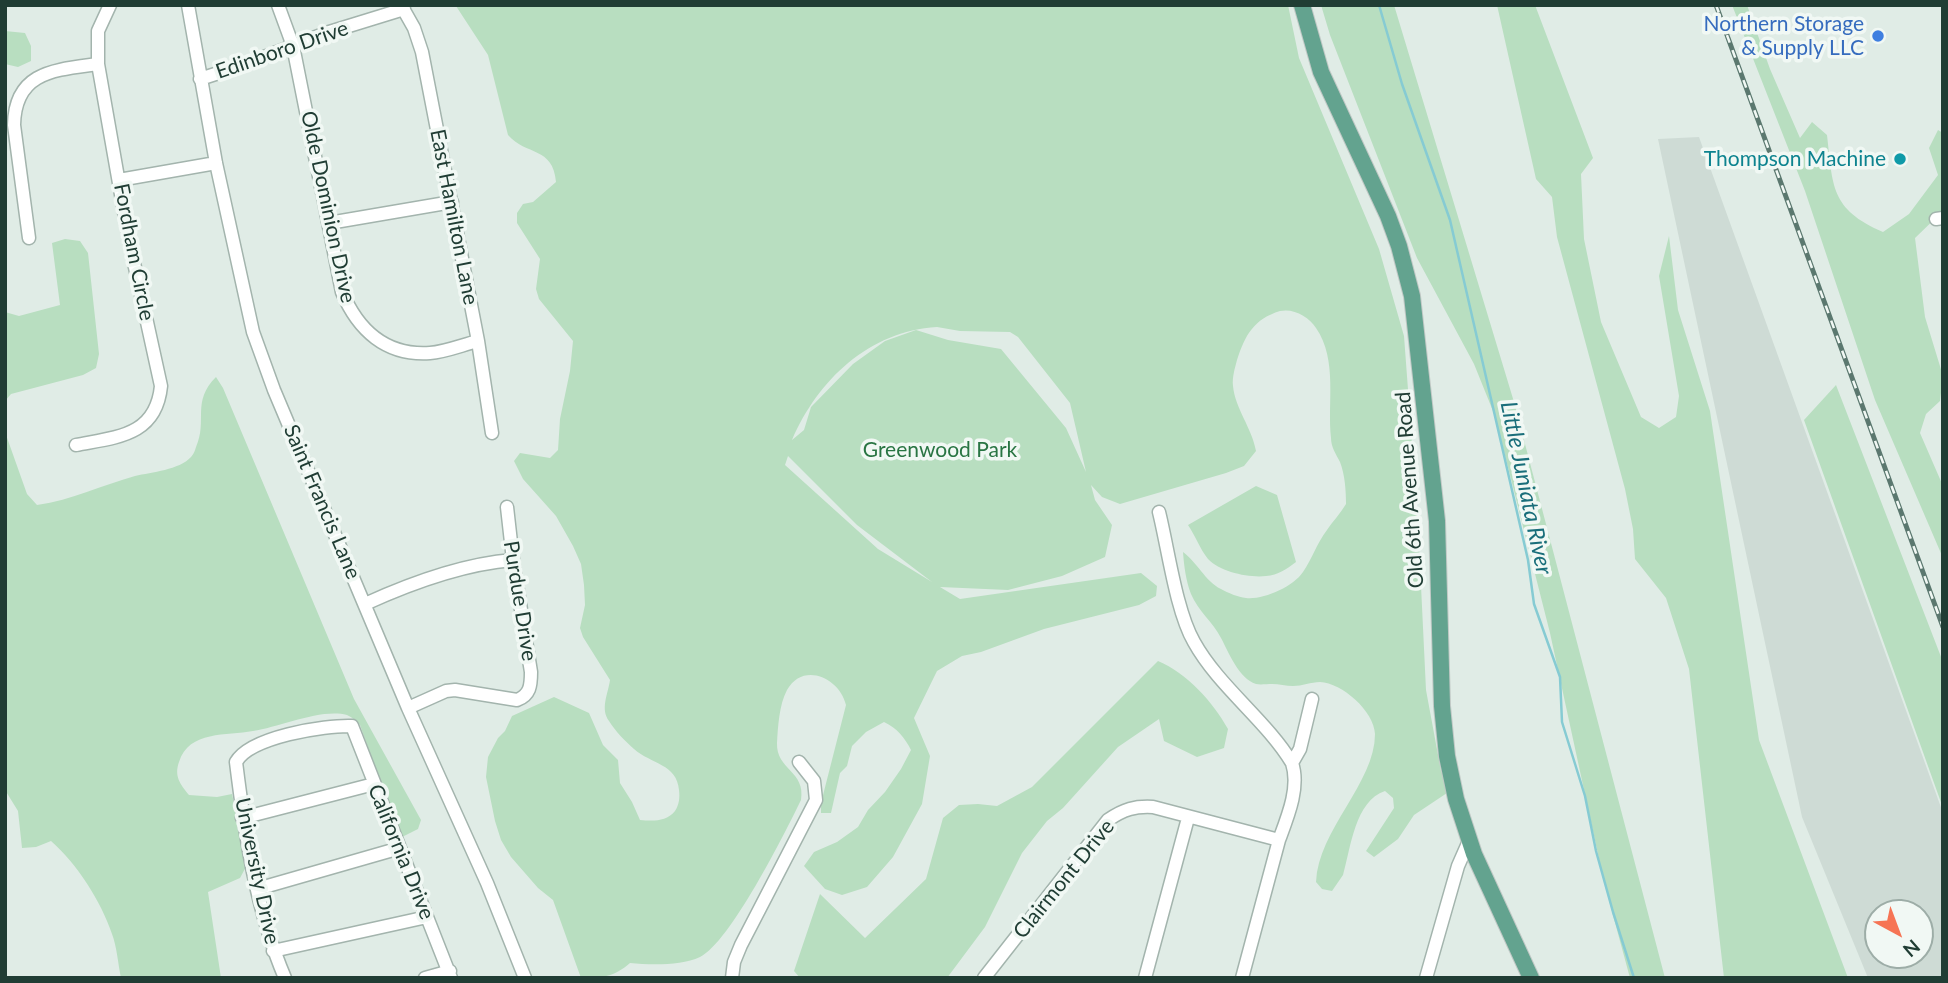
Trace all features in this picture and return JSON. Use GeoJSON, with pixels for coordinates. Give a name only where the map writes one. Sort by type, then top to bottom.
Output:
{"type":"FeatureCollection","features":[{"type":"Feature","properties":{"kind":"main road","name":"Old 6th Avenue Road"},"geometry":{"type":"LineString","coordinates":[[1302,5],[1321,72],[1388,216],[1412,296],[1437,521],[1444,730],[1456,799],[1469,841],[1531,978]]}},
{"type":"Feature","properties":{"kind":"street","name":"Fordham Circle"},"geometry":{"type":"LineString","coordinates":[[76,445],[134,431],[145,424],[160,401],[159,371],[129,240],[98,64],[98,31],[110,5]]}},
{"type":"Feature","properties":{"kind":"street","name":"Saint Francis Lane"},"geometry":{"type":"LineString","coordinates":[[188,5],[216,163],[253,332],[274,390],[408,708],[487,883],[525,978]]}},
{"type":"Feature","properties":{"kind":"street","name":"Olde Dominion Drive"},"geometry":{"type":"LineString","coordinates":[[278,5],[293,46],[342,292],[351,314],[371,335],[401,350],[432,353],[478,341]]}},
{"type":"Feature","properties":{"kind":"street","name":"Edinboro Drive"},"geometry":{"type":"LineString","coordinates":[[200,79],[402,7]]}},
{"type":"Feature","properties":{"kind":"street","name":"East Hamilton Lane"},"geometry":{"type":"LineString","coordinates":[[402,7],[414,28],[422,52],[478,341],[492,433]]}},
{"type":"Feature","properties":{"kind":"street"},"geometry":{"type":"LineString","coordinates":[[29,238],[14,125],[14,110],[19,96],[29,83],[40,75],[54,70],[98,64]]}},
{"type":"Feature","properties":{"kind":"street"},"geometry":{"type":"LineString","coordinates":[[119,180],[216,163]]}},
{"type":"Feature","properties":{"kind":"street"},"geometry":{"type":"LineString","coordinates":[[329,223],[452,202]]}},
{"type":"Feature","properties":{"kind":"street","name":"Purdue Drive"},"geometry":{"type":"LineString","coordinates":[[408,708],[446,691],[464,691],[517,700],[529,691],[531,672],[507,507]]}},
{"type":"Feature","properties":{"kind":"street"},"geometry":{"type":"LineString","coordinates":[[1159,512],[1180,603],[1192,639],[1212,669],[1292,763],[1295,774],[1295,786],[1242,978]]}},
{"type":"Feature","properties":{"kind":"street"},"geometry":{"type":"LineString","coordinates":[[365,604],[420,581],[494,561],[513,560]]}},
{"type":"Feature","properties":{"kind":"street"},"geometry":{"type":"LineString","coordinates":[[1292,763],[1300,749],[1312,699]]}},
{"type":"Feature","properties":{"kind":"street","name":"University Drive"},"geometry":{"type":"LineString","coordinates":[[285,978],[274,951],[257,889],[243,818],[236,762],[240,754],[248,749],[285,736],[337,726],[352,726]]}},
{"type":"Feature","properties":{"kind":"street","name":"California Drive"},"geometry":{"type":"LineString","coordinates":[[352,726],[451,974]]}},
{"type":"Feature","properties":{"kind":"street"},"geometry":{"type":"LineString","coordinates":[[732,978],[736,957],[816,800],[814,781],[799,762]]}},
{"type":"Feature","properties":{"kind":"street"},"geometry":{"type":"LineString","coordinates":[[243,818],[374,784]]}},
{"type":"Feature","properties":{"kind":"street","name":"Clairmont Drive"},"geometry":{"type":"LineString","coordinates":[[984,978],[1108,820],[1128,808],[1153,807],[1279,840]]}},
{"type":"Feature","properties":{"kind":"street"},"geometry":{"type":"LineString","coordinates":[[1145,978],[1188,818]]}},
{"type":"Feature","properties":{"kind":"street"},"geometry":{"type":"LineString","coordinates":[[1426,978],[1458,866],[1469,841]]}},
{"type":"Feature","properties":{"kind":"street"},"geometry":{"type":"LineString","coordinates":[[257,889],[400,848]]}},
{"type":"Feature","properties":{"kind":"street"},"geometry":{"type":"LineString","coordinates":[[274,951],[426,917]]}},
{"type":"Feature","properties":{"kind":"street"},"geometry":{"type":"LineString","coordinates":[[425,978],[451,974]]}},
{"type":"Feature","properties":{"kind":"shaded area"},"geometry":{"type":"Polygon","coordinates":[[[1699,137],[1943,813],[1943,978],[1868,978],[1864,969],[1934,969],[1934,899],[1864,899],[1864,968],[1802,817],[1658,139],[1699,137]]]}},
{"type":"Feature","properties":{"kind":"green space","name":"Greenwood Park"},"geometry":{"type":"Polygon","coordinates":[[[440,5],[1288,5],[1299,58],[1379,249],[1404,336],[1418,523],[1426,690],[1447,793],[1414,815],[1398,839],[1374,857],[1366,851],[1394,808],[1393,798],[1385,791],[1375,796],[1367,804],[1356,826],[1343,875],[1332,891],[1322,889],[1316,882],[1319,863],[1326,844],[1366,770],[1373,752],[1373,725],[1363,708],[1338,687],[1320,682],[1293,686],[1258,684],[1244,677],[1189,589],[1183,552],[1215,586],[1236,596],[1261,597],[1285,587],[1303,572],[1323,535],[1346,504],[1343,472],[1331,441],[1329,368],[1323,340],[1305,317],[1296,312],[1280,311],[1257,323],[1243,343],[1237,360],[1234,394],[1256,451],[1244,466],[1120,504],[1102,497],[1091,485],[1095,500],[1112,525],[1105,557],[1062,576],[1008,590],[940,587],[960,599],[1141,573],[1157,586],[1156,596],[1139,605],[1044,629],[981,652],[962,656],[937,671],[914,718],[930,756],[922,804],[893,857],[867,887],[842,895],[825,889],[804,866],[814,852],[837,842],[858,827],[901,769],[911,750],[900,734],[884,722],[866,732],[852,746],[847,766],[840,773],[831,813],[821,813],[821,803],[846,705],[842,695],[829,681],[820,676],[802,676],[794,681],[784,696],[777,743],[781,759],[799,783],[801,800],[756,886],[726,931],[712,948],[692,960],[665,964],[630,963],[607,976],[581,978],[553,900],[538,888],[511,857],[501,840],[486,777],[488,757],[512,716],[554,697],[589,713],[603,745],[618,760],[620,783],[640,820],[659,820],[671,815],[678,804],[679,790],[674,775],[634,749],[606,716],[610,680],[580,628],[585,605],[581,564],[556,516],[523,479],[514,461],[520,453],[550,458],[558,450],[560,419],[570,371],[573,341],[539,299],[536,289],[540,259],[517,223],[517,213],[523,204],[533,202],[556,182],[550,162],[515,142],[508,135],[488,55],[456,6],[440,5]],[[937,327],[916,330],[948,340],[1001,349],[1066,428],[1086,472],[1070,403],[1018,337],[1010,332],[960,331],[937,327]],[[916,330],[889,338],[849,362],[816,398],[792,440],[804,430],[811,407],[853,364],[885,341],[916,330]],[[788,456],[785,465],[878,549],[932,582],[857,525],[788,456]]]}},
{"type":"Feature","properties":{"kind":"green space"},"geometry":{"type":"Polygon","coordinates":[[[1321,5],[1394,5],[1514,402],[1665,978],[1630,978],[1604,882],[1550,633],[1495,416],[1474,364],[1417,258],[1330,35],[1321,5]]]}},
{"type":"Feature","properties":{"kind":"green space"},"geometry":{"type":"Polygon","coordinates":[[[1497,5],[1535,5],[1593,158],[1581,174],[1584,239],[1601,322],[1641,417],[1659,428],[1676,417],[1679,396],[1659,276],[1669,236],[1678,310],[1710,411],[1759,740],[1848,978],[1724,978],[1689,669],[1666,598],[1635,559],[1633,529],[1625,489],[1557,237],[1552,197],[1536,179],[1497,5]]]}},
{"type":"Feature","properties":{"kind":"green space"},"geometry":{"type":"Polygon","coordinates":[[[1732,5],[1747,5],[1770,69],[1800,138],[1812,122],[1827,135],[1837,194],[1853,214],[1866,223],[1883,232],[1909,214],[1938,175],[1929,148],[1938,130],[1943,133],[1943,211],[1915,238],[1925,317],[1943,376],[1940,401],[1926,414],[1920,433],[1943,486],[1943,558],[1875,400],[1805,191],[1732,5]]]}},
{"type":"Feature","properties":{"kind":"green space"},"geometry":{"type":"Polygon","coordinates":[[[5,31],[25,33],[31,46],[31,61],[18,67],[5,64],[5,31]]]}},
{"type":"Feature","properties":{"kind":"green space"},"geometry":{"type":"Polygon","coordinates":[[[65,239],[80,241],[88,253],[99,354],[96,368],[83,375],[11,394],[5,401],[5,312],[19,316],[60,305],[52,243],[65,239]]]}},
{"type":"Feature","properties":{"kind":"green space"},"geometry":{"type":"Polygon","coordinates":[[[216,377],[223,388],[354,699],[421,820],[418,829],[400,838],[360,725],[347,715],[325,714],[264,729],[200,739],[184,752],[177,772],[179,780],[189,795],[217,797],[232,794],[247,865],[240,878],[208,892],[221,978],[121,978],[112,934],[87,884],[51,841],[36,847],[22,848],[18,811],[5,790],[5,432],[27,494],[37,505],[62,500],[135,476],[172,468],[186,461],[194,453],[199,437],[204,395],[216,377]]]}},
{"type":"Feature","properties":{"kind":"green space"},"geometry":{"type":"Polygon","coordinates":[[[1836,385],[1943,662],[1943,808],[1804,420],[1836,385]]]}},
{"type":"Feature","properties":{"kind":"green space"},"geometry":{"type":"Polygon","coordinates":[[[1256,486],[1277,495],[1296,562],[1282,571],[1266,576],[1235,573],[1213,564],[1188,525],[1256,486]]]}},
{"type":"Feature","properties":{"kind":"green space"},"geometry":{"type":"Polygon","coordinates":[[[1158,661],[1189,681],[1215,709],[1228,729],[1224,748],[1197,757],[1164,741],[1159,719],[1118,747],[1063,808],[1047,821],[1022,853],[985,927],[947,978],[800,978],[794,971],[820,894],[865,938],[926,879],[943,818],[959,805],[997,806],[1032,787],[1158,661]]]}},
{"type":"Feature","properties":{"kind":"waterway","name":"Little Juniata River"},"geometry":{"type":"LineString","coordinates":[[1379,5],[1402,84],[1450,220],[1528,560],[1534,604],[1560,677],[1562,722],[1585,796],[1596,851],[1613,912],[1634,978]]}},
{"type":"Feature","properties":{"kind":"railway"},"geometry":{"type":"LineString","coordinates":[[1716,5],[1943,627]]}},
{"type":"Feature","properties":{"kind":"place","name":"Northern Storage & Supply LLC"},"geometry":{"type":"Point","coordinates":[1878,36]}},
{"type":"Feature","properties":{"kind":"place","name":"Thompson Machine"},"geometry":{"type":"Point","coordinates":[1900,159]}}]}
